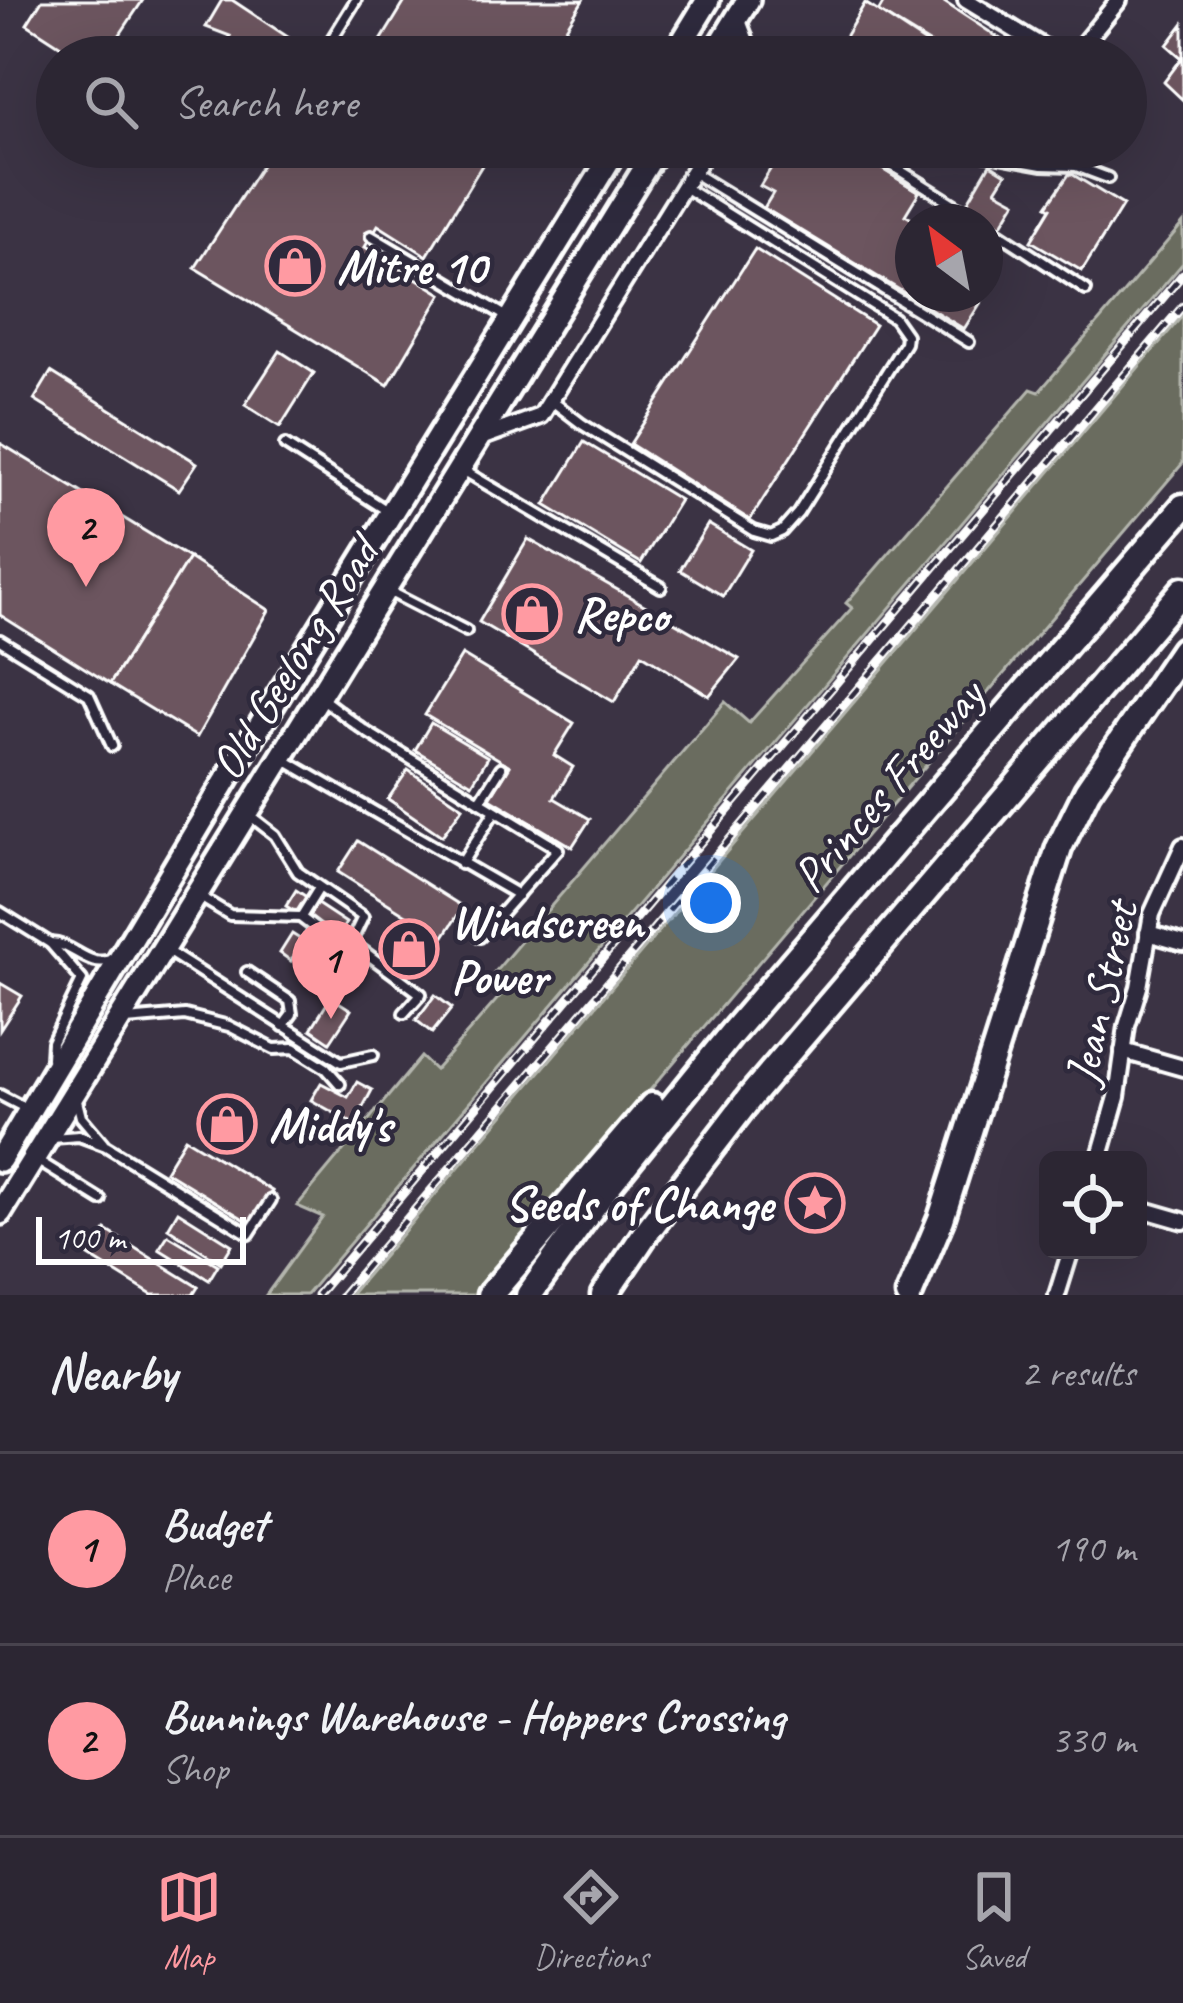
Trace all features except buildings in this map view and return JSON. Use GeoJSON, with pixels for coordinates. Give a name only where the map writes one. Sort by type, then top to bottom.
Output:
{"type":"FeatureCollection","features":[{"type":"Feature","properties":{"kind":"highway","name":"Princes Freeway"},"geometry":{"type":"LineString","coordinates":[[529,1295],[645,1138],[814,934],[1183,507]]}},
{"type":"Feature","properties":{"kind":"highway","name":"Princes Freeway"},"geometry":{"type":"LineString","coordinates":[[604,1295],[751,1096],[1183,590]]}},
{"type":"Feature","properties":{"kind":"highway"},"geometry":{"type":"LineString","coordinates":[[909,1295],[940,1220],[1059,848],[1087,791],[1183,650]]}},
{"type":"Feature","properties":{"kind":"highway"},"geometry":{"type":"LineString","coordinates":[[490,1295],[632,1128],[814,934]]}},
{"type":"Feature","properties":{"kind":"main road"},"geometry":{"type":"LineString","coordinates":[[686,36],[709,0],[743,9],[726,36]]}},
{"type":"Feature","properties":{"kind":"main road","name":"Old Geelong Road"},"geometry":{"type":"LineString","coordinates":[[0,1160],[217,795],[604,168]]}},
{"type":"Feature","properties":{"kind":"main road","name":"Old Geelong Road"},"geometry":{"type":"LineString","coordinates":[[0,1214],[645,168]]}},
{"type":"Feature","properties":{"kind":"main road"},"geometry":{"type":"LineString","coordinates":[[511,319],[541,336]]}},
{"type":"Feature","properties":{"kind":"main road"},"geometry":{"type":"LineString","coordinates":[[391,513],[421,531]]}},
{"type":"Feature","properties":{"kind":"main road"},"geometry":{"type":"LineString","coordinates":[[355,572],[384,589]]}},
{"type":"Feature","properties":{"kind":"main road"},"geometry":{"type":"LineString","coordinates":[[217,795],[247,813]]}},
{"type":"Feature","properties":{"kind":"main road"},"geometry":{"type":"LineString","coordinates":[[29,1109],[46,1114],[72,1094]]}},
{"type":"Feature","properties":{"kind":"street"},"geometry":{"type":"LineString","coordinates":[[966,0],[1025,36]]}},
{"type":"Feature","properties":{"kind":"street"},"geometry":{"type":"LineString","coordinates":[[1090,36],[1119,0]]}},
{"type":"Feature","properties":{"kind":"street"},"geometry":{"type":"LineString","coordinates":[[477,440],[532,422],[552,401],[695,168]]}},
{"type":"Feature","properties":{"kind":"street","name":"Jean Street"},"geometry":{"type":"LineString","coordinates":[[1102,1151],[1156,903],[1183,846]]}},
{"type":"Feature","properties":{"kind":"street"},"geometry":{"type":"LineString","coordinates":[[1148,933],[1183,943]]}},
{"type":"Feature","properties":{"kind":"street"},"geometry":{"type":"LineString","coordinates":[[1123,1051],[1183,1068]]}},
{"type":"Feature","properties":{"kind":"street"},"geometry":{"type":"LineString","coordinates":[[1147,1211],[1183,1221]]}},
{"type":"Feature","properties":{"kind":"street"},"geometry":{"type":"LineString","coordinates":[[1057,1295],[1068,1259]]}},
{"type":"Feature","properties":{"kind":"lane"},"geometry":{"type":"LineString","coordinates":[[334,36],[356,0]]}},
{"type":"Feature","properties":{"kind":"lane"},"geometry":{"type":"LineString","coordinates":[[896,168],[954,204]]}},
{"type":"Feature","properties":{"kind":"lane"},"geometry":{"type":"LineString","coordinates":[[1081,168],[1108,178]]}},
{"type":"Feature","properties":{"kind":"lane"},"geometry":{"type":"LineString","coordinates":[[693,172],[969,341]]}},
{"type":"Feature","properties":{"kind":"lane"},"geometry":{"type":"LineString","coordinates":[[552,401],[754,531],[771,536],[798,513],[905,343],[894,318],[684,187]]}},
{"type":"Feature","properties":{"kind":"lane"},"geometry":{"type":"LineString","coordinates":[[1003,235],[1086,290]]}},
{"type":"Feature","properties":{"kind":"lane"},"geometry":{"type":"LineString","coordinates":[[371,236],[511,319]]}},
{"type":"Feature","properties":{"kind":"lane"},"geometry":{"type":"LineString","coordinates":[[285,445],[391,513]]}},
{"type":"Feature","properties":{"kind":"lane"},"geometry":{"type":"LineString","coordinates":[[459,468],[661,587]]}},
{"type":"Feature","properties":{"kind":"lane"},"geometry":{"type":"LineString","coordinates":[[384,589],[466,631]]}},
{"type":"Feature","properties":{"kind":"lane"},"geometry":{"type":"LineString","coordinates":[[0,640],[89,695],[112,746]]}},
{"type":"Feature","properties":{"kind":"lane"},"geometry":{"type":"LineString","coordinates":[[320,697],[365,731],[558,849],[480,937]]}},
{"type":"Feature","properties":{"kind":"lane"},"geometry":{"type":"LineString","coordinates":[[282,758],[518,896]]}},
{"type":"Feature","properties":{"kind":"lane"},"geometry":{"type":"LineString","coordinates":[[480,801],[501,768]]}},
{"type":"Feature","properties":{"kind":"lane"},"geometry":{"type":"LineString","coordinates":[[461,865],[495,811]]}},
{"type":"Feature","properties":{"kind":"lane"},"geometry":{"type":"LineString","coordinates":[[247,813],[267,826],[298,872],[363,917],[351,942]]}},
{"type":"Feature","properties":{"kind":"lane"},"geometry":{"type":"LineString","coordinates":[[300,917],[319,888]]}},
{"type":"Feature","properties":{"kind":"lane"},"geometry":{"type":"LineString","coordinates":[[196,895],[230,915],[300,917],[329,939],[351,942],[421,994],[404,1013]]}},
{"type":"Feature","properties":{"kind":"lane"},"geometry":{"type":"LineString","coordinates":[[0,911],[50,943],[58,942],[98,964],[121,956]]}},
{"type":"Feature","properties":{"kind":"lane"},"geometry":{"type":"LineString","coordinates":[[50,943],[82,980],[52,1042],[50,1075]]}},
{"type":"Feature","properties":{"kind":"lane"},"geometry":{"type":"LineString","coordinates":[[163,948],[341,1062],[373,1054]]}},
{"type":"Feature","properties":{"kind":"lane"},"geometry":{"type":"LineString","coordinates":[[247,972],[290,1001],[292,1013],[283,1026]]}},
{"type":"Feature","properties":{"kind":"lane"},"geometry":{"type":"LineString","coordinates":[[118,1020],[185,1015],[229,1026],[274,1049],[294,1048],[326,1068],[340,1084]]}},
{"type":"Feature","properties":{"kind":"lane"},"geometry":{"type":"LineString","coordinates":[[0,1094],[29,1109]]}},
{"type":"Feature","properties":{"kind":"lane"},"geometry":{"type":"LineString","coordinates":[[72,1094],[81,1117],[106,1146]]}},
{"type":"Feature","properties":{"kind":"lane"},"geometry":{"type":"LineString","coordinates":[[39,1149],[79,1136],[106,1146],[249,1234],[272,1200]]}},
{"type":"Feature","properties":{"kind":"lane"},"geometry":{"type":"LineString","coordinates":[[39,1149],[101,1200]]}},
{"type":"Feature","properties":{"kind":"green space"},"geometry":{"type":"Polygon","coordinates":[[[1183,223],[1183,263],[306,1295],[266,1295],[323,1217],[297,1206],[421,1057],[435,1070],[509,986],[494,973],[725,702],[749,723],[852,608],[846,603],[1031,389],[1039,392],[1183,223]]]}},
{"type":"Feature","properties":{"kind":"green space"},"geometry":{"type":"Polygon","coordinates":[[[1183,315],[1183,463],[476,1295],[350,1295],[1183,315]]]}},
{"type":"Feature","properties":{"kind":"railway"},"geometry":{"type":"LineString","coordinates":[[317,1295],[1183,274]]}},
{"type":"Feature","properties":{"kind":"railway"},"geometry":{"type":"LineString","coordinates":[[342,1295],[1183,306]]}},
{"type":"Feature","properties":{"kind":"place","name":"Mitre 10"},"geometry":{"type":"Point","coordinates":[295,266]}},
{"type":"Feature","properties":{"kind":"place","name":"Bunnings Warehouse - Hoppers Crossing"},"geometry":{"type":"Point","coordinates":[86,587]}},
{"type":"Feature","properties":{"kind":"place","name":"Repco"},"geometry":{"type":"Point","coordinates":[532,614]}},
{"type":"Feature","properties":{"kind":"place","name":"Windscreen Power"},"geometry":{"type":"Point","coordinates":[409,949]}},
{"type":"Feature","properties":{"kind":"place","name":"Budget"},"geometry":{"type":"Point","coordinates":[331,1019]}},
{"type":"Feature","properties":{"kind":"place","name":"Middy's"},"geometry":{"type":"Point","coordinates":[227,1124]}},
{"type":"Feature","properties":{"kind":"place","name":"Seeds of Change"},"geometry":{"type":"Point","coordinates":[815,1203]}}]}
